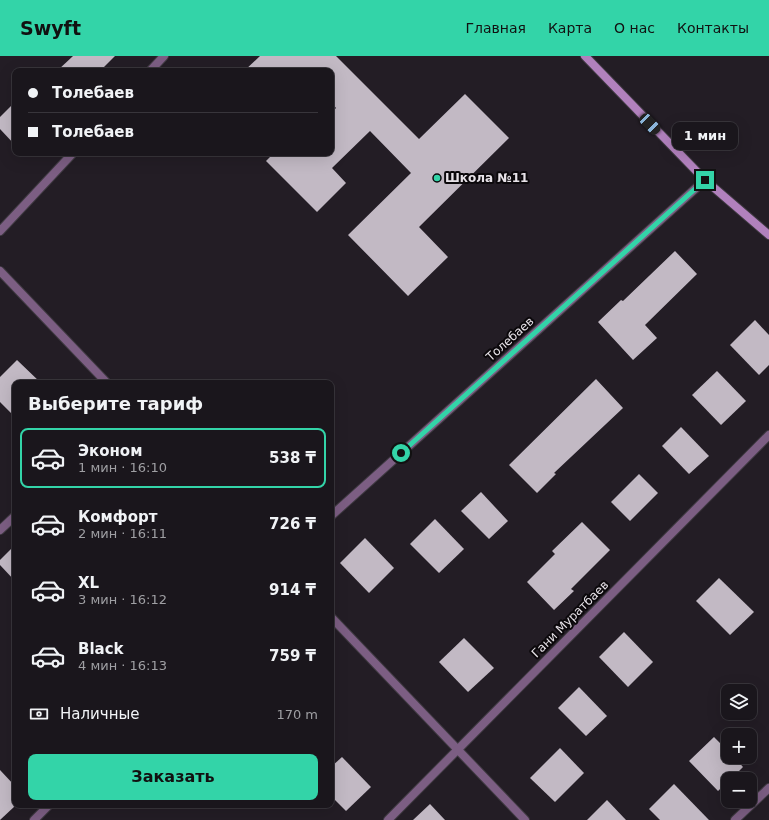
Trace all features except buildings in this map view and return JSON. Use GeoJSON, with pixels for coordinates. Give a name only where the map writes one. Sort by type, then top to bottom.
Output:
{"type":"FeatureCollection","features":[{"type":"Feature","properties":{"kind":"street"},"geometry":{"type":"LineString","coordinates":[[153,68],[164,56]]}},
{"type":"Feature","properties":{"kind":"street"},"geometry":{"type":"LineString","coordinates":[[585,56],[705,180],[769,235]]}},
{"type":"Feature","properties":{"kind":"street"},"geometry":{"type":"LineString","coordinates":[[0,231],[70,156]]}},
{"type":"Feature","properties":{"kind":"street","name":"Толебаев"},"geometry":{"type":"LineString","coordinates":[[334,513],[705,180]]}},
{"type":"Feature","properties":{"kind":"street"},"geometry":{"type":"LineString","coordinates":[[0,271],[104,380]]}},
{"type":"Feature","properties":{"kind":"street","name":"Гани Муратбаев"},"geometry":{"type":"LineString","coordinates":[[388,820],[769,435]]}},
{"type":"Feature","properties":{"kind":"street"},"geometry":{"type":"LineString","coordinates":[[0,530],[12,519]]}},
{"type":"Feature","properties":{"kind":"street"},"geometry":{"type":"LineString","coordinates":[[334,620],[525,820]]}},
{"type":"Feature","properties":{"kind":"street"},"geometry":{"type":"LineString","coordinates":[[735,820],[769,788]]}},
{"type":"Feature","properties":{"kind":"street"},"geometry":{"type":"LineString","coordinates":[[34,820],[45,808]]}},
{"type":"Feature","properties":{"kind":"place","name":"Школа №11"},"geometry":{"type":"Point","coordinates":[437,178]}},
{"type":"Feature","properties":{"kind":"route"},"geometry":{"type":"LineString","coordinates":[[401,453],[705,180]]}}]}
